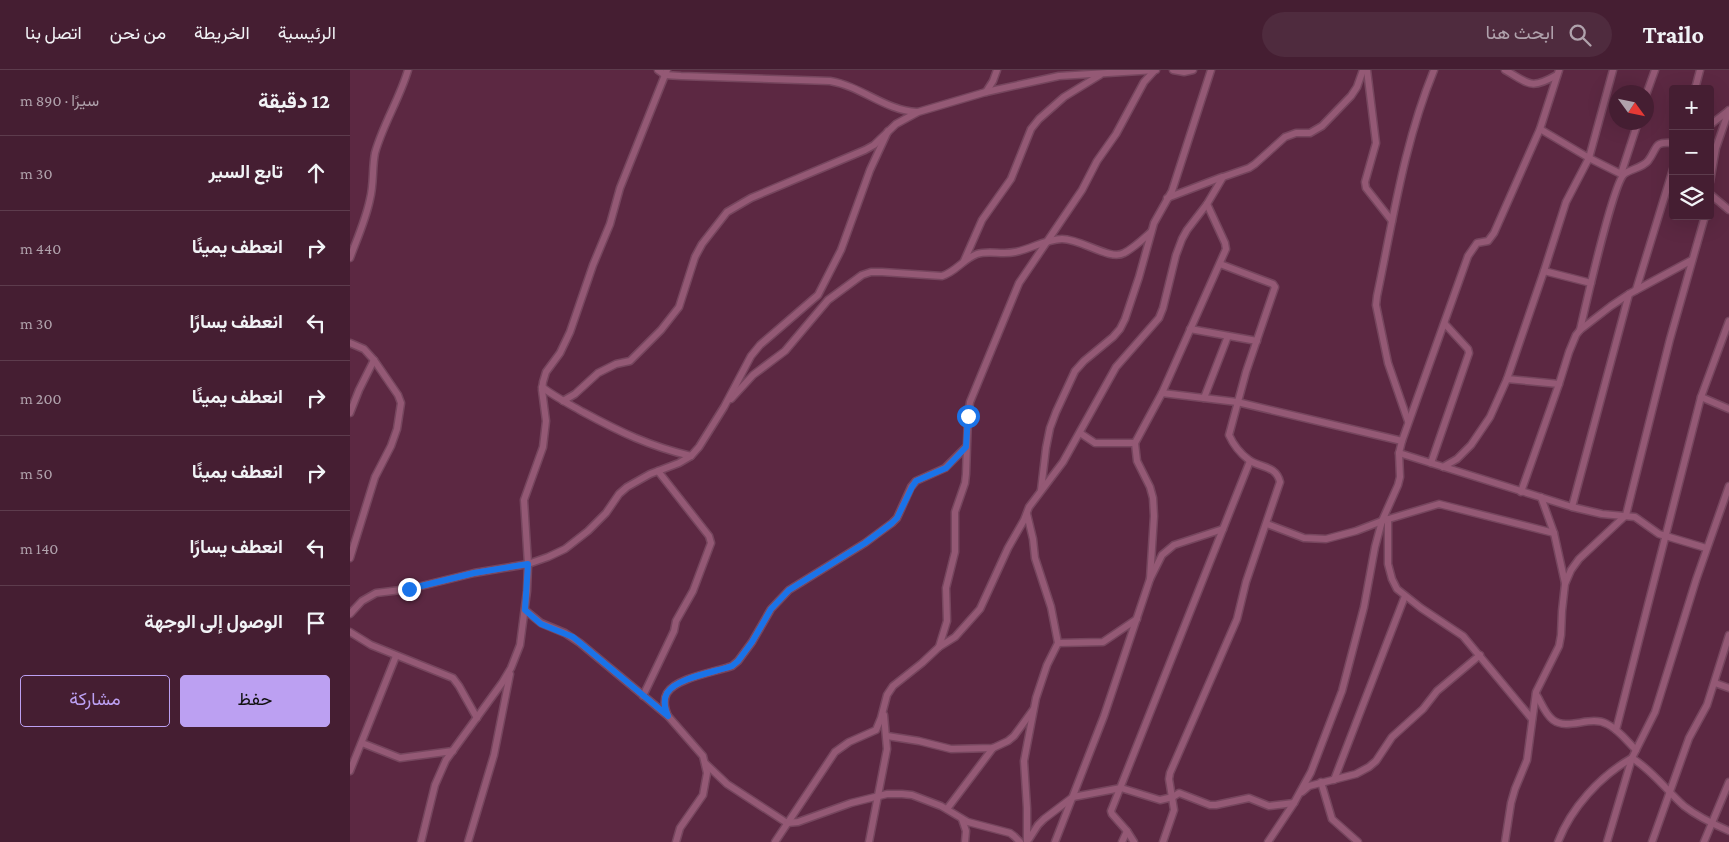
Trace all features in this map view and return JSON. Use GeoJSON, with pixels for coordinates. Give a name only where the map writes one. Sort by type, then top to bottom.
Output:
{"type":"FeatureCollection","features":[{"type":"Feature","properties":{"kind":"street"},"geometry":{"type":"LineString","coordinates":[[350,258],[369,208],[373,185],[373,163],[378,145],[408,70]]}},
{"type":"Feature","properties":{"kind":"street"},"geometry":{"type":"LineString","coordinates":[[658,70],[708,78],[836,82],[851,86],[899,109],[918,112]]}},
{"type":"Feature","properties":{"kind":"street"},"geometry":{"type":"LineString","coordinates":[[986,92],[997,70]]}},
{"type":"Feature","properties":{"kind":"street"},"geometry":{"type":"LineString","coordinates":[[563,401],[575,394],[608,366],[630,360],[673,316],[682,298],[695,257],[702,244],[727,212],[750,198],[853,157],[874,145],[896,124],[918,112],[986,92],[1059,76],[1156,70]]}},
{"type":"Feature","properties":{"kind":"street"},"geometry":{"type":"LineString","coordinates":[[940,647],[947,620],[945,594],[954,559],[955,512],[965,483],[970,402],[1019,283],[1082,190],[1097,161],[1120,128],[1144,82],[1156,70]]}},
{"type":"Feature","properties":{"kind":"street"},"geometry":{"type":"LineString","coordinates":[[1173,70],[1184,72],[1193,70]]}},
{"type":"Feature","properties":{"kind":"street"},"geometry":{"type":"LineString","coordinates":[[1041,491],[1046,448],[1056,412],[1075,371],[1120,329],[1139,277],[1151,232],[1175,180],[1211,70]]}},
{"type":"Feature","properties":{"kind":"street"},"geometry":{"type":"LineString","coordinates":[[1167,198],[1249,168],[1285,137],[1310,133],[1322,126],[1351,96],[1365,70]]}},
{"type":"Feature","properties":{"kind":"street"},"geometry":{"type":"LineString","coordinates":[[1365,70],[1376,143],[1365,182],[1366,188],[1392,221]]}},
{"type":"Feature","properties":{"kind":"street"},"geometry":{"type":"LineString","coordinates":[[1408,422],[1388,363],[1376,305],[1408,144],[1418,110],[1434,70]]}},
{"type":"Feature","properties":{"kind":"street"},"geometry":{"type":"LineString","coordinates":[[1505,70],[1534,85],[1540,84],[1558,72]]}},
{"type":"Feature","properties":{"kind":"street"},"geometry":{"type":"LineString","coordinates":[[1443,467],[1457,459],[1471,445],[1490,417],[1507,379],[1566,202],[1589,158],[1613,70]]}},
{"type":"Feature","properties":{"kind":"street"},"geometry":{"type":"LineString","coordinates":[[1650,85],[1655,70]]}},
{"type":"Feature","properties":{"kind":"street"},"geometry":{"type":"LineString","coordinates":[[1696,85],[1700,70]]}},
{"type":"Feature","properties":{"kind":"street"},"geometry":{"type":"LineString","coordinates":[[468,842],[494,755],[511,668],[520,645],[525,610],[528,564],[524,500],[543,447],[546,421],[542,387],[546,372],[564,347],[593,265],[610,224],[620,188],[666,72]]}},
{"type":"Feature","properties":{"kind":"street"},"geometry":{"type":"LineString","coordinates":[[1268,842],[1311,772],[1342,691],[1364,607],[1372,557],[1400,477],[1399,453],[1402,441],[1468,256],[1477,243],[1488,241],[1494,233],[1540,129],[1558,72]]}},
{"type":"Feature","properties":{"kind":"street"},"geometry":{"type":"LineString","coordinates":[[963,262],[982,220],[1011,179],[1031,129],[1064,97],[1104,73]]}},
{"type":"Feature","properties":{"kind":"street"},"geometry":{"type":"LineString","coordinates":[[1714,122],[1729,110]]}},
{"type":"Feature","properties":{"kind":"street"},"geometry":{"type":"LineString","coordinates":[[1711,175],[1716,148],[1729,110]]}},
{"type":"Feature","properties":{"kind":"street"},"geometry":{"type":"LineString","coordinates":[[1540,129],[1589,158],[1622,174]]}},
{"type":"Feature","properties":{"kind":"street"},"geometry":{"type":"LineString","coordinates":[[1522,492],[1572,342],[1580,330],[1615,195],[1636,130]]}},
{"type":"Feature","properties":{"kind":"street"},"geometry":{"type":"LineString","coordinates":[[350,614],[362,602],[376,593],[416,588],[474,573],[528,564],[548,558],[577,541],[606,513],[619,494],[627,487],[691,456],[704,441],[744,368],[760,345],[818,294],[823,286],[842,250],[870,170],[888,131]]}},
{"type":"Feature","properties":{"kind":"street"},"geometry":{"type":"LineString","coordinates":[[1622,174],[1645,163],[1659,144],[1669,143]]}},
{"type":"Feature","properties":{"kind":"street"},"geometry":{"type":"LineString","coordinates":[[1572,507],[1633,292],[1664,204],[1671,175]]}},
{"type":"Feature","properties":{"kind":"street"},"geometry":{"type":"LineString","coordinates":[[775,842],[836,752],[850,742],[876,730],[887,695],[893,686],[962,631],[980,609],[1029,507],[1063,462],[1116,367],[1159,318],[1176,255],[1182,240],[1223,177]]}},
{"type":"Feature","properties":{"kind":"street"},"geometry":{"type":"LineString","coordinates":[[1714,197],[1729,210]]}},
{"type":"Feature","properties":{"kind":"street"},"geometry":{"type":"LineString","coordinates":[[1150,579],[1154,516],[1153,498],[1150,487],[1137,461],[1135,443],[1162,393],[1226,249],[1207,204]]}},
{"type":"Feature","properties":{"kind":"street"},"geometry":{"type":"LineString","coordinates":[[1505,842],[1511,803],[1527,760],[1536,692],[1559,646],[1565,584],[1571,570],[1579,559],[1626,515],[1670,339],[1704,220]]}},
{"type":"Feature","properties":{"kind":"street"},"geometry":{"type":"LineString","coordinates":[[724,407],[753,375],[786,351],[828,300],[857,277],[871,272],[942,276],[949,274],[963,262],[977,254],[1013,252],[1061,239],[1071,239],[1110,255],[1118,255],[1124,253],[1151,232]]}},
{"type":"Feature","properties":{"kind":"street"},"geometry":{"type":"LineString","coordinates":[[1580,330],[1633,292],[1692,260]]}},
{"type":"Feature","properties":{"kind":"street"},"geometry":{"type":"LineString","coordinates":[[1162,842],[1174,810],[1169,779],[1170,773],[1236,619],[1246,582],[1280,482],[1276,472],[1250,461],[1232,442],[1229,435],[1246,372],[1275,287],[1272,284],[1220,264]]}},
{"type":"Feature","properties":{"kind":"street"},"geometry":{"type":"LineString","coordinates":[[1544,271],[1591,283]]}},
{"type":"Feature","properties":{"kind":"street"},"geometry":{"type":"LineString","coordinates":[[1616,730],[1702,397],[1729,321]]}},
{"type":"Feature","properties":{"kind":"street"},"geometry":{"type":"LineString","coordinates":[[1431,463],[1469,353],[1468,349],[1445,324]]}},
{"type":"Feature","properties":{"kind":"street"},"geometry":{"type":"LineString","coordinates":[[1190,329],[1257,341]]}},
{"type":"Feature","properties":{"kind":"street"},"geometry":{"type":"LineString","coordinates":[[1204,398],[1228,336]]}},
{"type":"Feature","properties":{"kind":"street"},"geometry":{"type":"LineString","coordinates":[[350,343],[364,349],[374,360],[398,395],[401,403],[400,414],[391,446],[375,477],[350,558]]}},
{"type":"Feature","properties":{"kind":"street"},"geometry":{"type":"LineString","coordinates":[[350,413],[358,390],[374,360]]}},
{"type":"Feature","properties":{"kind":"street"},"geometry":{"type":"LineString","coordinates":[[1507,379],[1559,384]]}},
{"type":"Feature","properties":{"kind":"street"},"geometry":{"type":"LineString","coordinates":[[542,387],[563,401],[622,433],[663,450],[691,456]]}},
{"type":"Feature","properties":{"kind":"street"},"geometry":{"type":"LineString","coordinates":[[1162,393],[1237,402],[1402,441]]}},
{"type":"Feature","properties":{"kind":"street"},"geometry":{"type":"LineString","coordinates":[[1702,397],[1729,409]]}},
{"type":"Feature","properties":{"kind":"street"},"geometry":{"type":"LineString","coordinates":[[1080,433],[1095,443],[1135,443]]}},
{"type":"Feature","properties":{"kind":"street"},"geometry":{"type":"LineString","coordinates":[[668,716],[665,702],[667,694],[672,687],[680,682],[732,666],[752,642],[771,609],[789,590],[799,582],[841,559],[892,523],[897,518],[916,481],[946,468],[966,447]]}},
{"type":"Feature","properties":{"kind":"street"},"geometry":{"type":"LineString","coordinates":[[1399,453],[1572,507],[1602,514],[1635,516],[1659,534],[1706,548]]}},
{"type":"Feature","properties":{"kind":"street"},"geometry":{"type":"LineString","coordinates":[[1134,842],[1111,811],[1250,461]]}},
{"type":"Feature","properties":{"kind":"street"},"geometry":{"type":"LineString","coordinates":[[643,696],[674,631],[676,621],[693,591],[711,544],[709,536],[658,472]]}},
{"type":"Feature","properties":{"kind":"street"},"geometry":{"type":"LineString","coordinates":[[1607,842],[1632,758],[1655,712],[1706,548],[1729,486]]}},
{"type":"Feature","properties":{"kind":"street"},"geometry":{"type":"LineString","coordinates":[[1540,497],[1554,533],[1565,584]]}},
{"type":"Feature","properties":{"kind":"street"},"geometry":{"type":"LineString","coordinates":[[1266,524],[1304,538],[1326,539],[1439,504],[1554,533]]}},
{"type":"Feature","properties":{"kind":"street"},"geometry":{"type":"LineString","coordinates":[[1027,514],[1035,558],[1051,607],[1058,643],[1047,665],[1036,698],[1024,761],[1028,816],[1027,842]]}},
{"type":"Feature","properties":{"kind":"street"},"geometry":{"type":"LineString","coordinates":[[1385,520],[1388,564],[1396,588],[1456,630],[1480,655],[1532,719]]}},
{"type":"Feature","properties":{"kind":"street"},"geometry":{"type":"LineString","coordinates":[[1055,842],[1104,716],[1150,579],[1162,556],[1174,545],[1223,529]]}},
{"type":"Feature","properties":{"kind":"street"},"geometry":{"type":"LineString","coordinates":[[1334,780],[1405,596]]}},
{"type":"Feature","properties":{"kind":"street"},"geometry":{"type":"LineString","coordinates":[[525,610],[541,624],[573,637],[668,716],[698,749],[706,764],[727,784],[787,823],[798,822],[819,813],[887,794],[912,795],[947,809],[976,825],[1010,833],[1020,842]]}},
{"type":"Feature","properties":{"kind":"street"},"geometry":{"type":"LineString","coordinates":[[1058,643],[1103,642],[1136,619]]}},
{"type":"Feature","properties":{"kind":"street"},"geometry":{"type":"LineString","coordinates":[[350,632],[371,645],[453,678],[476,718]]}},
{"type":"Feature","properties":{"kind":"street"},"geometry":{"type":"LineString","coordinates":[[1652,842],[1689,738],[1704,712],[1715,683],[1729,635]]}},
{"type":"Feature","properties":{"kind":"street"},"geometry":{"type":"LineString","coordinates":[[1027,842],[1044,819],[1073,798],[1121,788],[1164,801],[1179,793],[1216,805],[1248,798],[1269,806],[1293,802],[1309,786],[1356,774],[1376,761],[1392,737],[1423,709],[1437,691],[1480,655]]}},
{"type":"Feature","properties":{"kind":"street"},"geometry":{"type":"LineString","coordinates":[[350,771],[396,656]]}},
{"type":"Feature","properties":{"kind":"street"},"geometry":{"type":"LineString","coordinates":[[421,842],[435,786],[446,760],[511,668]]}},
{"type":"Feature","properties":{"kind":"street"},"geometry":{"type":"LineString","coordinates":[[1715,683],[1729,688]]}},
{"type":"Feature","properties":{"kind":"street"},"geometry":{"type":"LineString","coordinates":[[1536,692],[1545,711],[1554,720],[1562,723],[1594,720],[1606,723],[1636,750]]}},
{"type":"Feature","properties":{"kind":"street"},"geometry":{"type":"LineString","coordinates":[[887,736],[919,741],[950,749],[993,748],[1014,736],[1034,709]]}},
{"type":"Feature","properties":{"kind":"street"},"geometry":{"type":"LineString","coordinates":[[869,842],[886,759],[887,736],[883,711]]}},
{"type":"Feature","properties":{"kind":"street"},"geometry":{"type":"LineString","coordinates":[[362,743],[400,758],[453,751]]}},
{"type":"Feature","properties":{"kind":"street"},"geometry":{"type":"LineString","coordinates":[[947,809],[993,748]]}},
{"type":"Feature","properties":{"kind":"street"},"geometry":{"type":"LineString","coordinates":[[1632,758],[1653,774],[1692,812],[1729,831]]}},
{"type":"Feature","properties":{"kind":"street"},"geometry":{"type":"LineString","coordinates":[[1558,842],[1569,818],[1584,799],[1618,766],[1632,758]]}},
{"type":"Feature","properties":{"kind":"street"},"geometry":{"type":"LineString","coordinates":[[676,842],[680,828],[703,795],[707,773],[706,764]]}},
{"type":"Feature","properties":{"kind":"street"},"geometry":{"type":"LineString","coordinates":[[1321,782],[1332,820],[1358,842]]}},
{"type":"Feature","properties":{"kind":"street"},"geometry":{"type":"LineString","coordinates":[[1704,842],[1729,782]]}},
{"type":"Feature","properties":{"kind":"street"},"geometry":{"type":"LineString","coordinates":[[962,818],[966,831],[965,842]]}},
{"type":"Feature","properties":{"kind":"street"},"geometry":{"type":"LineString","coordinates":[[1122,842],[1127,831]]}},
{"type":"Feature","properties":{"kind":"route"},"geometry":{"type":"LineString","coordinates":[[409,589],[474,573],[528,564],[525,610],[541,624],[573,637],[668,716],[665,702],[667,694],[672,687],[680,682],[732,666],[752,642],[771,609],[789,590],[799,582],[833,564],[865,543],[897,518],[916,481],[946,468],[966,447],[968,416]]}}]}
